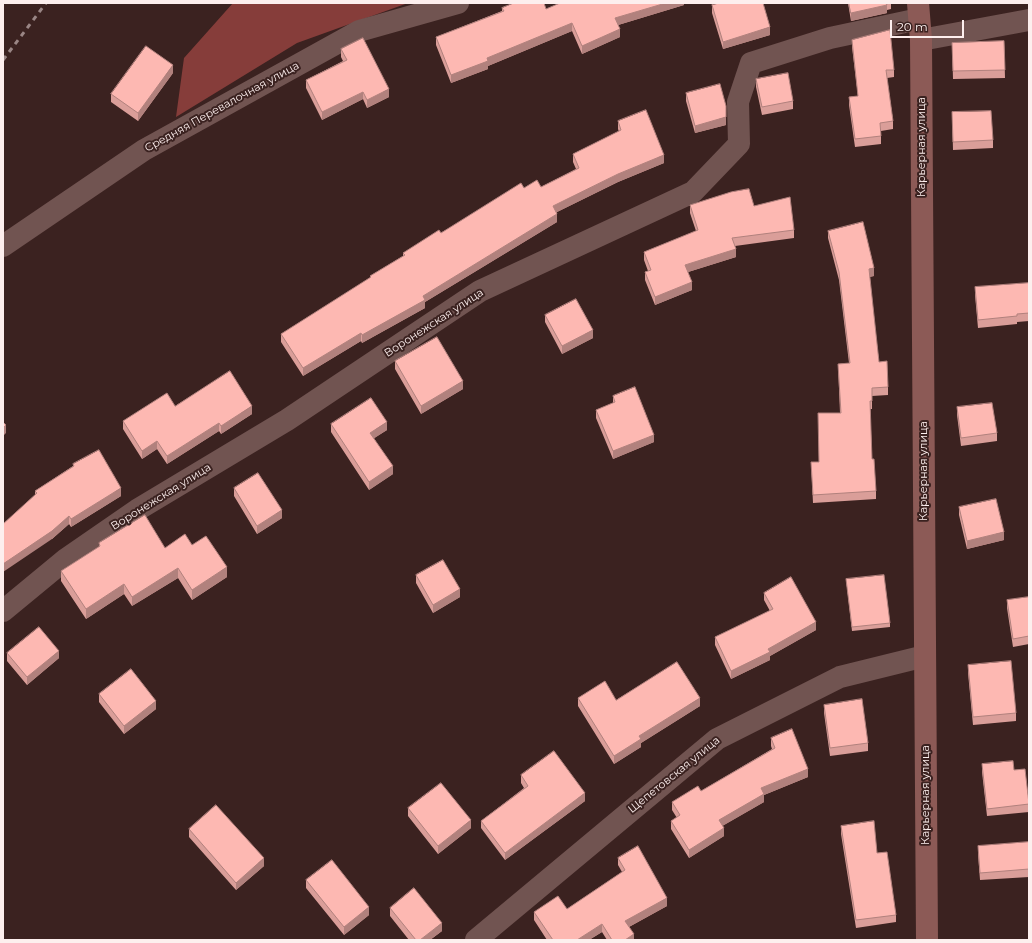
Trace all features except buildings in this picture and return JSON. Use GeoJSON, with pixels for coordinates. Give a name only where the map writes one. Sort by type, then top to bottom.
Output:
{"type":"FeatureCollection","features":[{"type":"Feature","properties":{"kind":"street","name":"Средняя Перевалочная улица"},"geometry":{"type":"LineString","coordinates":[[3,246],[144,150],[359,31],[458,3]]}},
{"type":"Feature","properties":{"kind":"street"},"geometry":{"type":"LineString","coordinates":[[919,21],[1029,20]]}},
{"type":"Feature","properties":{"kind":"street","name":"Воронежская улица"},"geometry":{"type":"LineString","coordinates":[[3,611],[66,559],[137,510],[287,420],[480,292],[693,192],[739,144],[738,102],[751,63],[830,38],[919,21]]}},
{"type":"Feature","properties":{"kind":"street","name":"Карьерная улица"},"geometry":{"type":"LineString","coordinates":[[919,21],[927,940]]}},
{"type":"Feature","properties":{"kind":"street","name":"Щепетовская улица"},"geometry":{"type":"LineString","coordinates":[[476,940],[717,739],[840,677],[925,656]]}},
{"type":"Feature","properties":{"kind":"shaded area"},"geometry":{"type":"Polygon","coordinates":[[[233,3],[408,3],[297,43],[176,117],[184,58],[233,3]]]}},
{"type":"Feature","properties":{"kind":"railway"},"geometry":{"type":"LineString","coordinates":[[3,60],[46,3]]}}]}
